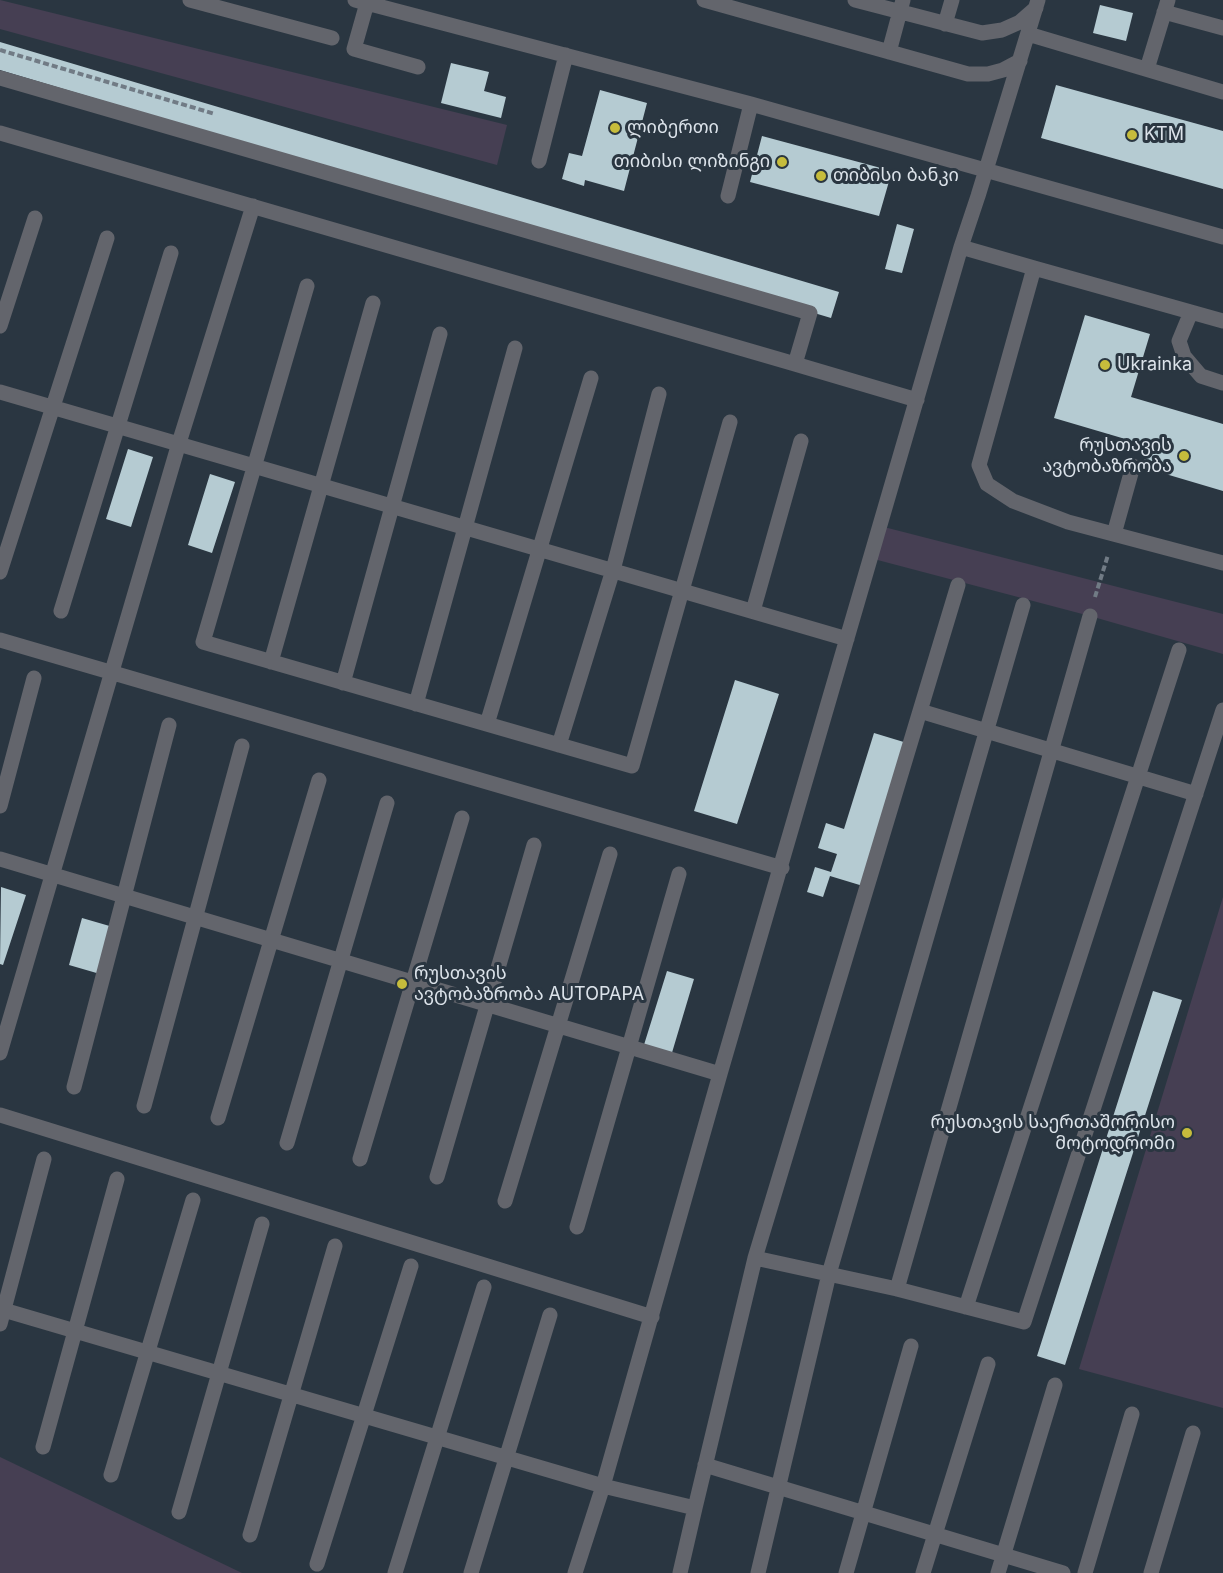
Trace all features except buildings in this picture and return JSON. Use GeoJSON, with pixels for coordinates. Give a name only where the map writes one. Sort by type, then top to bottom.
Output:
{"type":"FeatureCollection","features":[{"type":"Feature","properties":{"kind":"street"},"geometry":{"type":"LineString","coordinates":[[190,0],[332,38]]}},
{"type":"Feature","properties":{"kind":"street"},"geometry":{"type":"LineString","coordinates":[[705,0],[968,74],[988,74],[1003,70],[1020,61]]}},
{"type":"Feature","properties":{"kind":"street"},"geometry":{"type":"LineString","coordinates":[[855,0],[901,6],[945,24],[982,33],[1002,30],[1020,21],[1037,4]]}},
{"type":"Feature","properties":{"kind":"street"},"geometry":{"type":"LineString","coordinates":[[945,24],[952,0]]}},
{"type":"Feature","properties":{"kind":"street"},"geometry":{"type":"LineString","coordinates":[[418,67],[354,49],[361,2],[751,104],[1223,237]]}},
{"type":"Feature","properties":{"kind":"street"},"geometry":{"type":"LineString","coordinates":[[575,1573],[603,1486],[720,1074],[782,868],[961,247],[1037,4]]}},
{"type":"Feature","properties":{"kind":"street"},"geometry":{"type":"LineString","coordinates":[[889,52],[901,6]]}},
{"type":"Feature","properties":{"kind":"street"},"geometry":{"type":"LineString","coordinates":[[1147,69],[1166,6],[1223,28]]}},
{"type":"Feature","properties":{"kind":"street"},"geometry":{"type":"LineString","coordinates":[[1028,34],[1223,92]]}},
{"type":"Feature","properties":{"kind":"street"},"geometry":{"type":"LineString","coordinates":[[539,161],[566,55]]}},
{"type":"Feature","properties":{"kind":"street"},"geometry":{"type":"LineString","coordinates":[[0,78],[810,313],[795,364]]}},
{"type":"Feature","properties":{"kind":"street"},"geometry":{"type":"LineString","coordinates":[[728,196],[751,104]]}},
{"type":"Feature","properties":{"kind":"street"},"geometry":{"type":"LineString","coordinates":[[0,133],[917,400]]}},
{"type":"Feature","properties":{"kind":"street"},"geometry":{"type":"LineString","coordinates":[[0,1053],[179,443],[253,206]]}},
{"type":"Feature","properties":{"kind":"street"},"geometry":{"type":"LineString","coordinates":[[0,326],[35,218]]}},
{"type":"Feature","properties":{"kind":"street"},"geometry":{"type":"LineString","coordinates":[[0,572],[107,238]]}},
{"type":"Feature","properties":{"kind":"street"},"geometry":{"type":"LineString","coordinates":[[961,247],[1223,321]]}},
{"type":"Feature","properties":{"kind":"street"},"geometry":{"type":"LineString","coordinates":[[61,611],[171,253]]}},
{"type":"Feature","properties":{"kind":"street"},"geometry":{"type":"LineString","coordinates":[[1034,268],[979,465],[987,484],[1013,501],[1068,522],[1223,563]]}},
{"type":"Feature","properties":{"kind":"street"},"geometry":{"type":"LineString","coordinates":[[307,286],[203,642],[632,766],[730,422]]}},
{"type":"Feature","properties":{"kind":"street"},"geometry":{"type":"LineString","coordinates":[[271,662],[373,303]]}},
{"type":"Feature","properties":{"kind":"street"},"geometry":{"type":"LineString","coordinates":[[1191,312],[1179,341],[1184,356],[1201,376],[1223,383]]}},
{"type":"Feature","properties":{"kind":"street"},"geometry":{"type":"LineString","coordinates":[[343,683],[440,334]]}},
{"type":"Feature","properties":{"kind":"street"},"geometry":{"type":"LineString","coordinates":[[416,704],[515,348]]}},
{"type":"Feature","properties":{"kind":"street"},"geometry":{"type":"LineString","coordinates":[[487,724],[591,378]]}},
{"type":"Feature","properties":{"kind":"street"},"geometry":{"type":"LineString","coordinates":[[0,392],[847,639]]}},
{"type":"Feature","properties":{"kind":"street"},"geometry":{"type":"LineString","coordinates":[[559,745],[613,570],[659,394]]}},
{"type":"Feature","properties":{"kind":"street"},"geometry":{"type":"LineString","coordinates":[[753,611],[801,441]]}},
{"type":"Feature","properties":{"kind":"street"},"geometry":{"type":"LineString","coordinates":[[1114,534],[1133,466]]}},
{"type":"Feature","properties":{"kind":"street"},"geometry":{"type":"LineString","coordinates":[[680,1573],[755,1258],[958,585]]}},
{"type":"Feature","properties":{"kind":"street"},"geometry":{"type":"LineString","coordinates":[[758,1573],[829,1274],[1023,605]]}},
{"type":"Feature","properties":{"kind":"street"},"geometry":{"type":"LineString","coordinates":[[897,1289],[1090,616]]}},
{"type":"Feature","properties":{"kind":"street"},"geometry":{"type":"LineString","coordinates":[[0,640],[782,868]]}},
{"type":"Feature","properties":{"kind":"street"},"geometry":{"type":"LineString","coordinates":[[966,1307],[1179,650]]}},
{"type":"Feature","properties":{"kind":"street"},"geometry":{"type":"LineString","coordinates":[[0,806],[34,678]]}},
{"type":"Feature","properties":{"kind":"street"},"geometry":{"type":"LineString","coordinates":[[755,1258],[897,1289],[1024,1322],[1223,710]]}},
{"type":"Feature","properties":{"kind":"street"},"geometry":{"type":"LineString","coordinates":[[920,711],[1196,794]]}},
{"type":"Feature","properties":{"kind":"street"},"geometry":{"type":"LineString","coordinates":[[74,1087],[169,725]]}},
{"type":"Feature","properties":{"kind":"street"},"geometry":{"type":"LineString","coordinates":[[144,1106],[242,746]]}},
{"type":"Feature","properties":{"kind":"street"},"geometry":{"type":"LineString","coordinates":[[218,1118],[319,780]]}},
{"type":"Feature","properties":{"kind":"street"},"geometry":{"type":"LineString","coordinates":[[287,1143],[387,803]]}},
{"type":"Feature","properties":{"kind":"street"},"geometry":{"type":"LineString","coordinates":[[360,1159],[462,818]]}},
{"type":"Feature","properties":{"kind":"street"},"geometry":{"type":"LineString","coordinates":[[437,1177],[534,845]]}},
{"type":"Feature","properties":{"kind":"street"},"geometry":{"type":"LineString","coordinates":[[505,1201],[610,854]]}},
{"type":"Feature","properties":{"kind":"street"},"geometry":{"type":"LineString","coordinates":[[0,859],[720,1074]]}},
{"type":"Feature","properties":{"kind":"street"},"geometry":{"type":"LineString","coordinates":[[577,1227],[679,874]]}},
{"type":"Feature","properties":{"kind":"street"},"geometry":{"type":"LineString","coordinates":[[0,1115],[652,1317]]}},
{"type":"Feature","properties":{"kind":"street"},"geometry":{"type":"LineString","coordinates":[[44,1159],[1,1315],[75,1332],[603,1486],[695,1508]]}},
{"type":"Feature","properties":{"kind":"street"},"geometry":{"type":"LineString","coordinates":[[43,1447],[117,1179]]}},
{"type":"Feature","properties":{"kind":"street"},"geometry":{"type":"LineString","coordinates":[[111,1475],[193,1200]]}},
{"type":"Feature","properties":{"kind":"street"},"geometry":{"type":"LineString","coordinates":[[178,1512],[262,1224]]}},
{"type":"Feature","properties":{"kind":"street"},"geometry":{"type":"LineString","coordinates":[[250,1535],[335,1246]]}},
{"type":"Feature","properties":{"kind":"street"},"geometry":{"type":"LineString","coordinates":[[317,1564],[411,1266]]}},
{"type":"Feature","properties":{"kind":"street"},"geometry":{"type":"LineString","coordinates":[[395,1573],[484,1287]]}},
{"type":"Feature","properties":{"kind":"street"},"geometry":{"type":"LineString","coordinates":[[471,1573],[550,1315]]}},
{"type":"Feature","properties":{"kind":"street"},"geometry":{"type":"LineString","coordinates":[[846,1573],[911,1346]]}},
{"type":"Feature","properties":{"kind":"street"},"geometry":{"type":"LineString","coordinates":[[923,1573],[988,1364]]}},
{"type":"Feature","properties":{"kind":"street"},"geometry":{"type":"LineString","coordinates":[[998,1573],[1055,1385]]}},
{"type":"Feature","properties":{"kind":"street"},"geometry":{"type":"LineString","coordinates":[[1085,1573],[1132,1414]]}},
{"type":"Feature","properties":{"kind":"street"},"geometry":{"type":"LineString","coordinates":[[1151,1573],[1193,1433]]}},
{"type":"Feature","properties":{"kind":"street"},"geometry":{"type":"LineString","coordinates":[[705,1465],[1063,1573]]}},
{"type":"Feature","properties":{"kind":"shaded area"},"geometry":{"type":"Polygon","coordinates":[[[0,0],[507,125],[497,165],[0,29],[0,0]]]}},
{"type":"Feature","properties":{"kind":"shaded area"},"geometry":{"type":"Polygon","coordinates":[[[880,526],[1223,614],[1223,654],[870,558],[880,526]]]}},
{"type":"Feature","properties":{"kind":"shaded area","name":"რუსთავის საერთაშორისო მოტოდრომი"},"geometry":{"type":"Polygon","coordinates":[[[1223,897],[1223,1408],[1079,1369],[1223,897]]]}},
{"type":"Feature","properties":{"kind":"shaded area"},"geometry":{"type":"Polygon","coordinates":[[[0,1457],[242,1573],[0,1573],[0,1457]]]}},
{"type":"Feature","properties":{"kind":"place","name":"ლიბერთი"},"geometry":{"type":"Point","coordinates":[615,128]}},
{"type":"Feature","properties":{"kind":"place","name":"KTM"},"geometry":{"type":"Point","coordinates":[1132,135]}},
{"type":"Feature","properties":{"kind":"place","name":"თიბისი ლიზინგი"},"geometry":{"type":"Point","coordinates":[782,162]}},
{"type":"Feature","properties":{"kind":"place","name":"თიბისი ბანკი"},"geometry":{"type":"Point","coordinates":[821,176]}},
{"type":"Feature","properties":{"kind":"place","name":"Ukrainka"},"geometry":{"type":"Point","coordinates":[1105,365]}},
{"type":"Feature","properties":{"kind":"place","name":"რუსთავის ავტობაზრობა"},"geometry":{"type":"Point","coordinates":[1184,456]}},
{"type":"Feature","properties":{"kind":"place","name":"რუსთავის ავტობაზრობა AUTOPAPA"},"geometry":{"type":"Point","coordinates":[402,984]}},
{"type":"Feature","properties":{"kind":"place","name":"რუსთავის საერთაშორისო მოტოდრომი"},"geometry":{"type":"Point","coordinates":[1187,1133]}}]}
